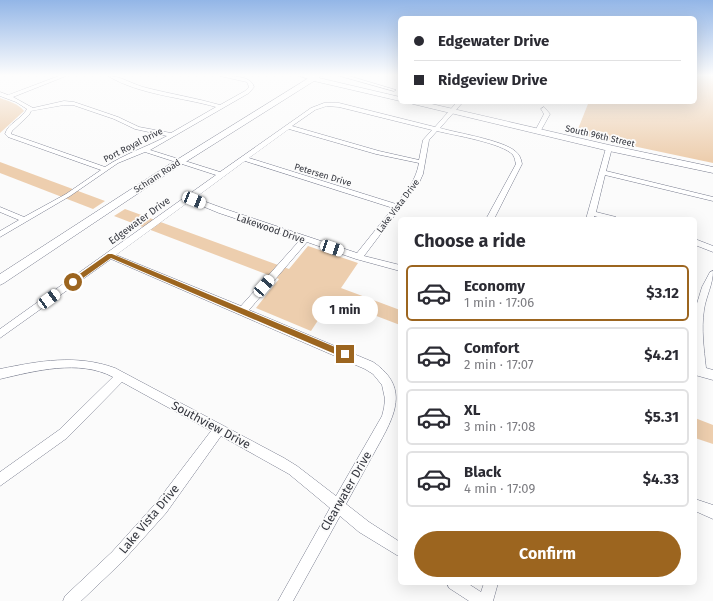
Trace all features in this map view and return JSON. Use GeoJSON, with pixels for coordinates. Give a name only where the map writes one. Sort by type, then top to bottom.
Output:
{"type":"FeatureCollection","features":[{"type":"Feature","properties":{"kind":"main road","name":"Schram Road"},"geometry":{"type":"LineString","coordinates":[[0,280],[181,161],[273,104]]}},
{"type":"Feature","properties":{"kind":"main road","name":"South 96th Street"},"geometry":{"type":"LineString","coordinates":[[422,104],[609,148],[713,170]]}},
{"type":"Feature","properties":{"kind":"street"},"geometry":{"type":"LineString","coordinates":[[23,104],[30,110]]}},
{"type":"Feature","properties":{"kind":"street"},"geometry":{"type":"LineString","coordinates":[[59,104],[30,110],[9,130],[8,134],[10,136],[105,169]]}},
{"type":"Feature","properties":{"kind":"street"},"geometry":{"type":"LineString","coordinates":[[74,104],[116,118],[137,128],[172,135]]}},
{"type":"Feature","properties":{"kind":"street"},"geometry":{"type":"LineString","coordinates":[[211,104],[221,107]]}},
{"type":"Feature","properties":{"kind":"street","name":"Port Royal Drive"},"geometry":{"type":"LineString","coordinates":[[0,234],[68,195],[120,160],[148,148],[226,104]]}},
{"type":"Feature","properties":{"kind":"street","name":"Edgewater Drive"},"geometry":{"type":"LineString","coordinates":[[0,334],[315,108],[334,104]]}},
{"type":"Feature","properties":{"kind":"street","name":"Edgewater Drive"},"geometry":{"type":"LineString","coordinates":[[334,104],[436,129]]}},
{"type":"Feature","properties":{"kind":"street","name":"Lake Vista Drive"},"geometry":{"type":"LineString","coordinates":[[359,257],[419,180],[426,140],[458,104]]}},
{"type":"Feature","properties":{"kind":"street"},"geometry":{"type":"LineString","coordinates":[[538,131],[547,114],[544,109]]}},
{"type":"Feature","properties":{"kind":"street"},"geometry":{"type":"LineString","coordinates":[[288,127],[378,153],[422,162]]}},
{"type":"Feature","properties":{"kind":"street"},"geometry":{"type":"LineString","coordinates":[[436,129],[496,144],[511,151],[517,156],[519,164],[491,217]]}},
{"type":"Feature","properties":{"kind":"street"},"geometry":{"type":"LineString","coordinates":[[148,148],[222,175]]}},
{"type":"Feature","properties":{"kind":"street"},"geometry":{"type":"LineString","coordinates":[[591,216],[609,148]]}},
{"type":"Feature","properties":{"kind":"street","name":"Petersen Drive"},"geometry":{"type":"LineString","coordinates":[[244,159],[398,207]]}},
{"type":"Feature","properties":{"kind":"street"},"geometry":{"type":"LineString","coordinates":[[603,172],[713,199]]}},
{"type":"Feature","properties":{"kind":"street","name":"Lakewood Drive"},"geometry":{"type":"LineString","coordinates":[[190,198],[222,211],[304,239],[359,257],[398,267]]}},
{"type":"Feature","properties":{"kind":"street"},"geometry":{"type":"LineString","coordinates":[[0,209],[25,220]]}},
{"type":"Feature","properties":{"kind":"street"},"geometry":{"type":"LineString","coordinates":[[110,255],[242,312],[304,239]]}},
{"type":"Feature","properties":{"kind":"street"},"geometry":{"type":"LineString","coordinates":[[697,243],[713,249]]}},
{"type":"Feature","properties":{"kind":"street"},"geometry":{"type":"LineString","coordinates":[[713,274],[701,299],[697,337],[698,371],[713,376]]}},
{"type":"Feature","properties":{"kind":"street","name":"Clearwater Drive"},"geometry":{"type":"LineString","coordinates":[[242,312],[367,364],[384,377],[390,392],[390,409],[383,424],[285,601]]}},
{"type":"Feature","properties":{"kind":"street","name":"Southview Drive"},"geometry":{"type":"LineString","coordinates":[[0,374],[40,365],[70,363],[97,366],[121,376],[287,466],[364,527],[398,549]]}},
{"type":"Feature","properties":{"kind":"street"},"geometry":{"type":"LineString","coordinates":[[0,480],[63,434],[121,376]]}},
{"type":"Feature","properties":{"kind":"street","name":"Lake Vista Drive"},"geometry":{"type":"LineString","coordinates":[[70,601],[117,557],[161,508],[219,429]]}},
{"type":"Feature","properties":{"kind":"street"},"geometry":{"type":"LineString","coordinates":[[697,506],[713,512]]}},
{"type":"Feature","properties":{"kind":"street"},"geometry":{"type":"LineString","coordinates":[[457,585],[485,601],[490,585]]}},
{"type":"Feature","properties":{"kind":"shaded area"},"geometry":{"type":"Polygon","coordinates":[[[0,104],[14,104],[24,111],[0,133],[0,104]]]}},
{"type":"Feature","properties":{"kind":"shaded area"},"geometry":{"type":"Polygon","coordinates":[[[588,104],[713,104],[713,163],[576,134],[588,104]]]}},
{"type":"Feature","properties":{"kind":"shaded area"},"geometry":{"type":"Polygon","coordinates":[[[0,162],[105,201],[93,209],[0,173],[0,162]]]}},
{"type":"Feature","properties":{"kind":"shaded area"},"geometry":{"type":"Polygon","coordinates":[[[125,209],[289,269],[308,246],[358,263],[341,288],[398,309],[398,324],[332,299],[311,331],[256,308],[279,279],[114,216],[125,209]]]}},
{"type":"Feature","properties":{"kind":"shaded area"},"geometry":{"type":"Polygon","coordinates":[[[697,419],[713,425],[713,444],[697,439],[697,419]]]}},
{"type":"Feature","properties":{"kind":"route"},"geometry":{"type":"LineString","coordinates":[[73,282],[110,255],[345,354]]}}]}
